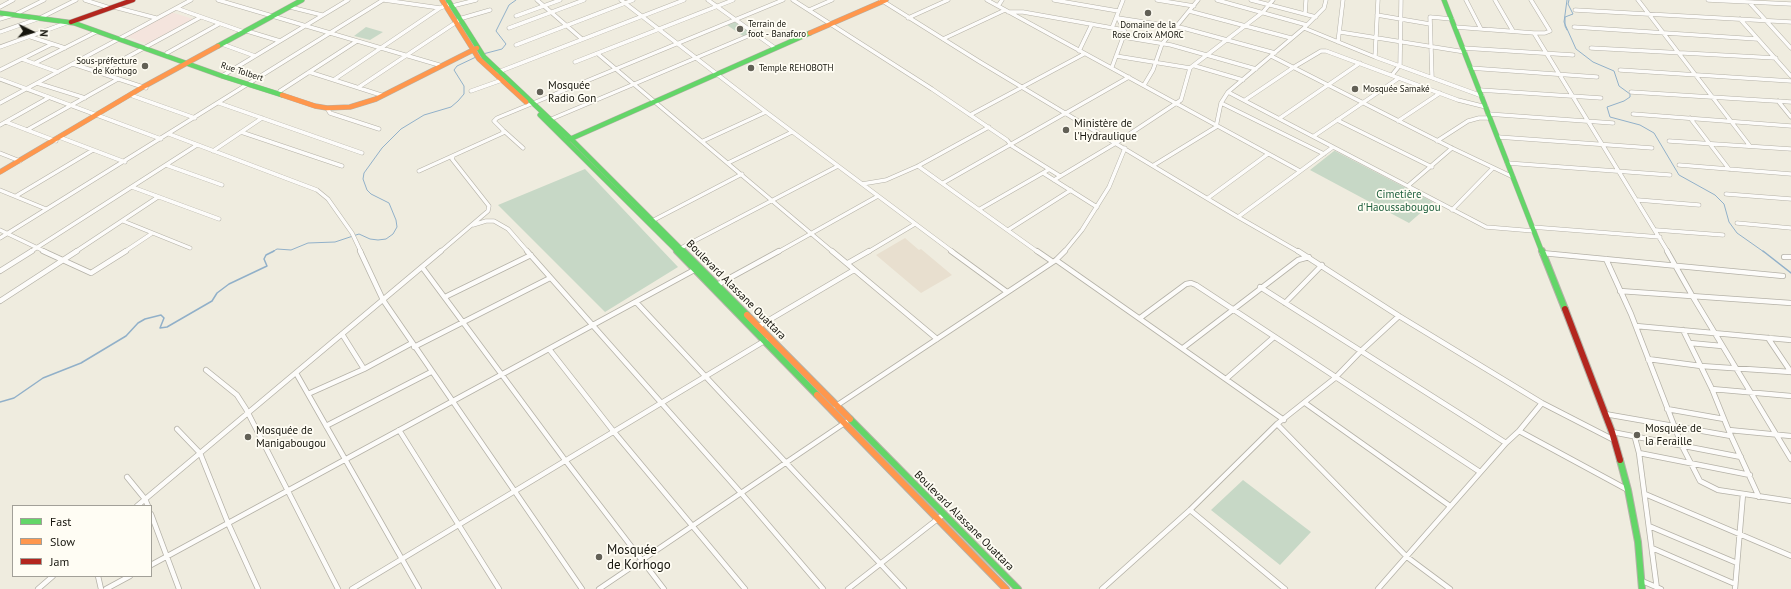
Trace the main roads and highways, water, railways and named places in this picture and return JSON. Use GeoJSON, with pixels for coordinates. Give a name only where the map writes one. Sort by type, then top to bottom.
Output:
{"type":"FeatureCollection","features":[{"type":"Feature","properties":{"kind":"waterway"},"geometry":{"type":"LineString","coordinates":[[483,54],[502,49],[506,44],[496,31],[509,5],[516,0]]}},
{"type":"Feature","properties":{"kind":"waterway"},"geometry":{"type":"LineString","coordinates":[[1565,24],[1567,0]]}},
{"type":"Feature","properties":{"kind":"waterway"},"geometry":{"type":"LineString","coordinates":[[1565,24],[1565,17],[1573,14],[1568,4],[1569,0]]}},
{"type":"Feature","properties":{"kind":"waterway"},"geometry":{"type":"LineString","coordinates":[[1565,24],[1576,49],[1593,62],[1614,71],[1619,86],[1630,94],[1630,97],[1624,101],[1607,107],[1610,117],[1640,125],[1654,133],[1679,175],[1715,195],[1724,204],[1729,222],[1737,233],[1764,252]]}},
{"type":"Feature","properties":{"kind":"waterway"},"geometry":{"type":"LineString","coordinates":[[1565,24],[1567,30]]}},
{"type":"Feature","properties":{"kind":"waterway"},"geometry":{"type":"LineString","coordinates":[[272,252],[277,249],[291,250],[308,243],[335,242],[359,234],[370,239],[378,240],[386,239],[393,234],[397,227],[396,220],[389,203],[371,194],[367,190],[363,179],[364,173],[382,148],[401,129],[424,115],[451,107],[458,101],[464,94],[464,86],[454,70],[457,66],[476,57]]}},
{"type":"Feature","properties":{"kind":"waterway"},"geometry":{"type":"LineString","coordinates":[[1763,251],[1791,273]]}},
{"type":"Feature","properties":{"kind":"waterway"},"geometry":{"type":"LineString","coordinates":[[0,402],[14,398],[43,378],[81,363],[126,336],[138,323],[145,319],[161,315],[164,318],[160,328],[167,327],[212,301],[217,293],[229,284],[267,266],[264,259],[266,255],[272,252]]}},
{"type":"Feature","properties":{"kind":"place","name":"Domaine de la Rose Croix AMORC"},"geometry":{"type":"Point","coordinates":[1148,13]}},
{"type":"Feature","properties":{"kind":"place","name":"Terrain de foot - Banaforo"},"geometry":{"type":"Point","coordinates":[740,29]}},
{"type":"Feature","properties":{"kind":"place","name":"Sous-préfecture de Korhogo"},"geometry":{"type":"Point","coordinates":[145,66]}},
{"type":"Feature","properties":{"kind":"place","name":"Temple REHOBOTH"},"geometry":{"type":"Point","coordinates":[751,68]}},
{"type":"Feature","properties":{"kind":"place","name":"Mosquée Samaké"},"geometry":{"type":"Point","coordinates":[1355,89]}},
{"type":"Feature","properties":{"kind":"place","name":"Mosquée Radio Gon"},"geometry":{"type":"Point","coordinates":[540,92]}},
{"type":"Feature","properties":{"kind":"place","name":"Ministère de l'Hydraulique"},"geometry":{"type":"Point","coordinates":[1066,130]}},
{"type":"Feature","properties":{"kind":"place","name":"Mosquée de la Feraille"},"geometry":{"type":"Point","coordinates":[1637,435]}},
{"type":"Feature","properties":{"kind":"place","name":"Mosquée de Manigabougou"},"geometry":{"type":"Point","coordinates":[248,437]}},
{"type":"Feature","properties":{"kind":"place","name":"Mosquée de Korhogo"},"geometry":{"type":"Point","coordinates":[599,557]}},
{"type":"Feature","properties":{"kind":"park label","name":"Cimetière d'Haoussabougou"},"geometry":{"type":"Point","coordinates":[1399,201]}}]}
